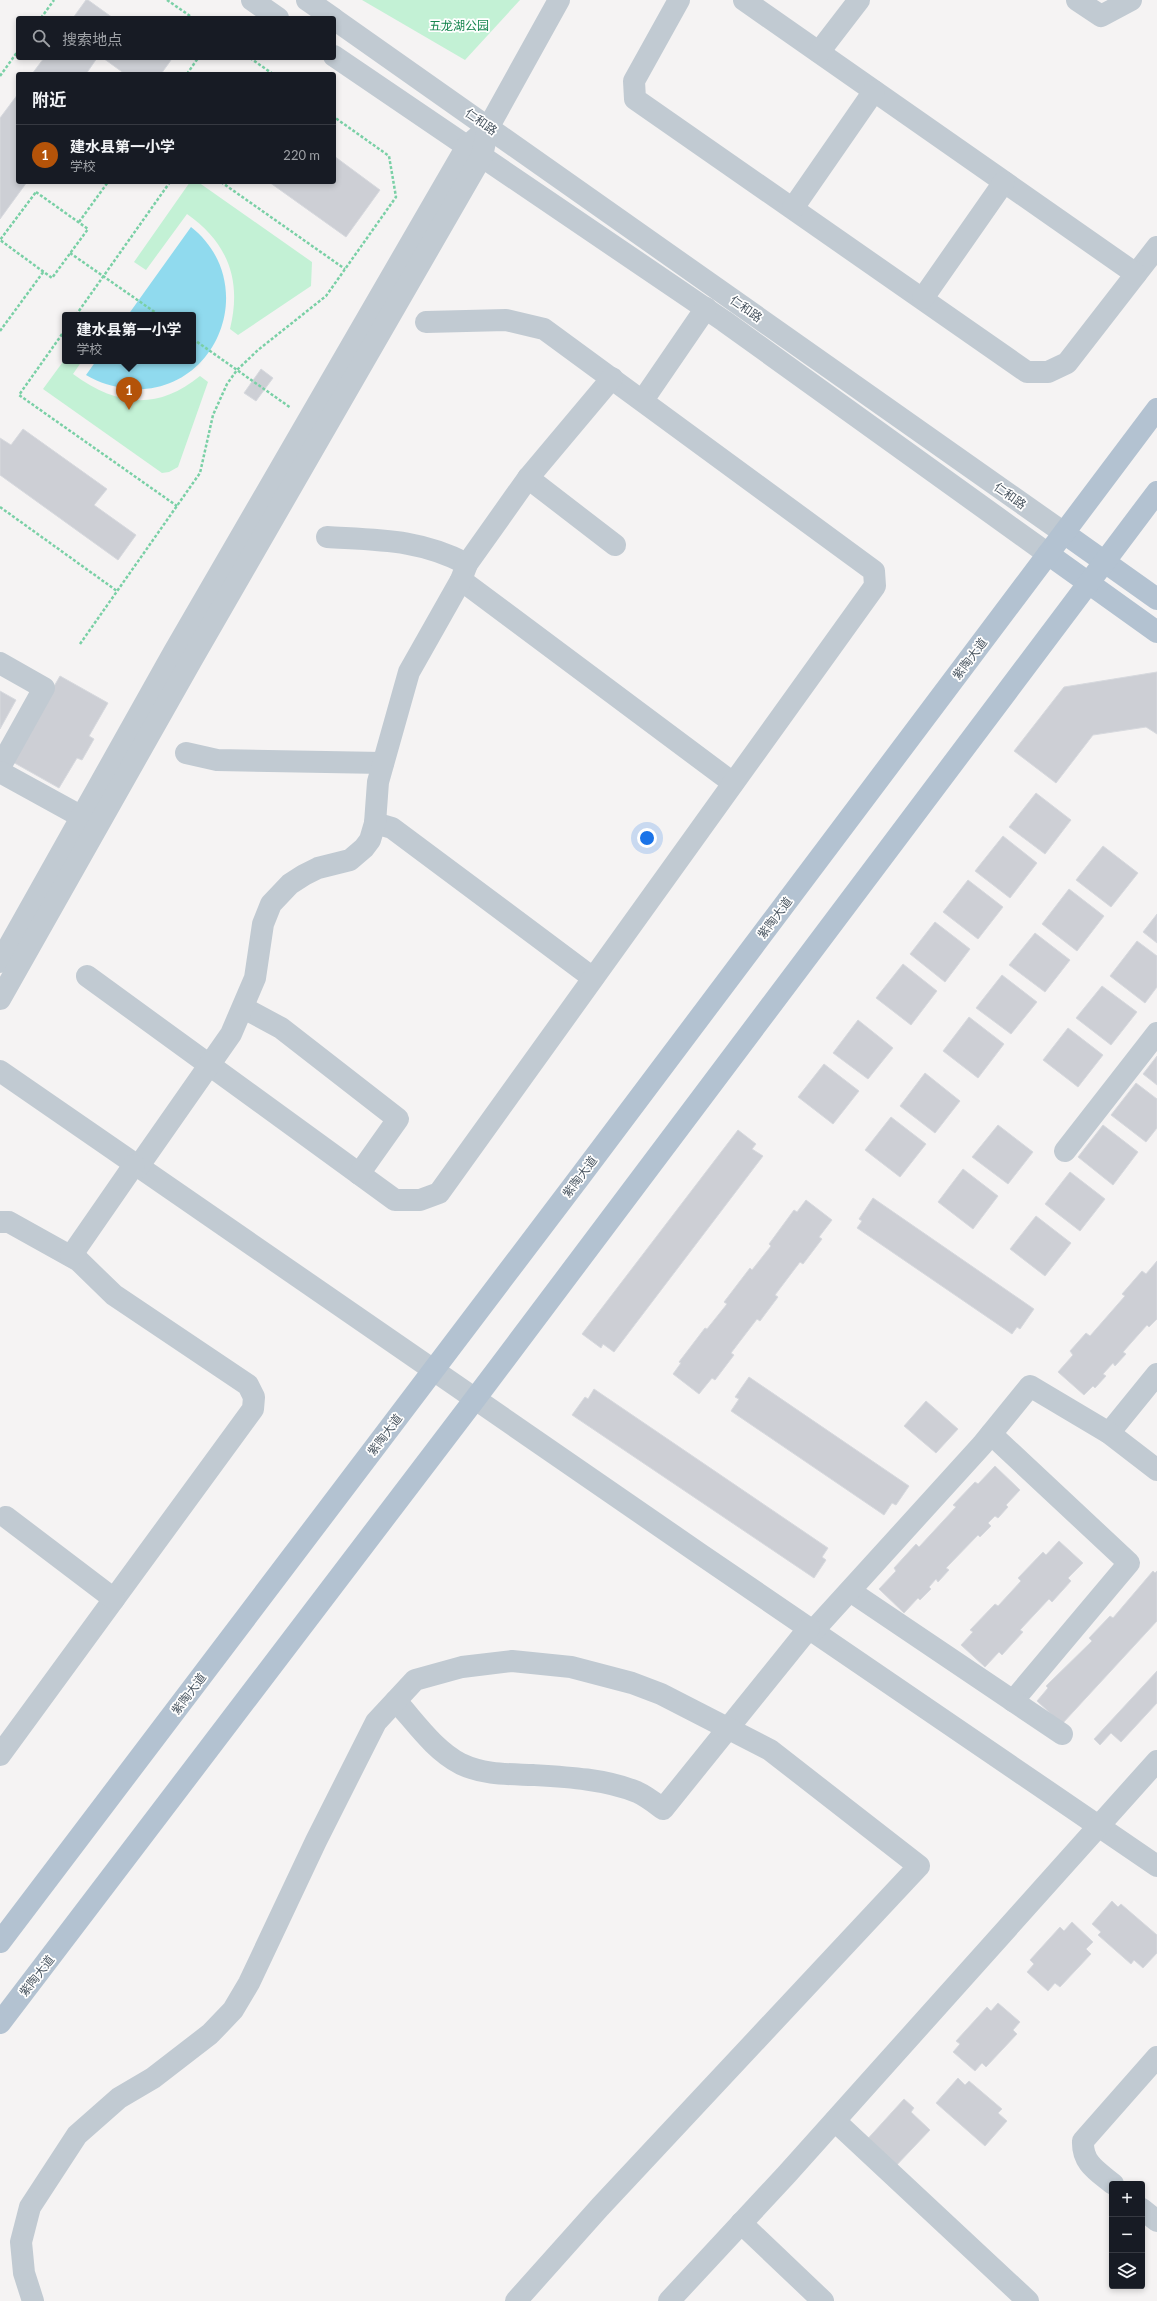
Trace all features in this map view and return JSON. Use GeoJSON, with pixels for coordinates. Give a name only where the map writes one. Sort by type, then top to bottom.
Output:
{"type":"FeatureCollection","features":[{"type":"Feature","properties":{"kind":"main road","name":"紫陶大道"},"geometry":{"type":"LineString","coordinates":[[0,1942],[434,1371],[1157,409]]}},
{"type":"Feature","properties":{"kind":"main road","name":"紫陶大道"},"geometry":{"type":"LineString","coordinates":[[0,2023],[475,1399],[1157,492]]}},
{"type":"Feature","properties":{"kind":"main road","name":"仁和路"},"geometry":{"type":"LineString","coordinates":[[1064,533],[1157,599]]}},
{"type":"Feature","properties":{"kind":"main road","name":"仁和路"},"geometry":{"type":"LineString","coordinates":[[1048,554],[1157,632]]}},
{"type":"Feature","properties":{"kind":"street"},"geometry":{"type":"LineString","coordinates":[[252,0],[275,16]]}},
{"type":"Feature","properties":{"kind":"street","name":"仁和路"},"geometry":{"type":"LineString","coordinates":[[308,0],[331,16]]}},
{"type":"Feature","properties":{"kind":"street"},"geometry":{"type":"LineString","coordinates":[[0,999],[190,662],[559,0]]}},
{"type":"Feature","properties":{"kind":"street"},"geometry":{"type":"LineString","coordinates":[[679,0],[634,81],[636,99],[1027,372],[1048,372],[1067,363],[1157,247]]}},
{"type":"Feature","properties":{"kind":"street"},"geometry":{"type":"LineString","coordinates":[[744,0],[1136,274]]}},
{"type":"Feature","properties":{"kind":"street"},"geometry":{"type":"LineString","coordinates":[[819,52],[859,0]]}},
{"type":"Feature","properties":{"kind":"street"},"geometry":{"type":"LineString","coordinates":[[1077,0],[1101,16],[1132,0]]}},
{"type":"Feature","properties":{"kind":"street","name":"仁和路"},"geometry":{"type":"LineString","coordinates":[[336,19],[1064,533]]}},
{"type":"Feature","properties":{"kind":"street","name":"仁和路"},"geometry":{"type":"LineString","coordinates":[[336,57],[706,308],[1048,554]]}},
{"type":"Feature","properties":{"kind":"street"},"geometry":{"type":"LineString","coordinates":[[793,208],[874,91]]}},
{"type":"Feature","properties":{"kind":"street"},"geometry":{"type":"LineString","coordinates":[[0,962],[309,420],[475,151]]}},
{"type":"Feature","properties":{"kind":"street"},"geometry":{"type":"LineString","coordinates":[[923,298],[1004,182]]}},
{"type":"Feature","properties":{"kind":"street"},"geometry":{"type":"LineString","coordinates":[[644,400],[706,308]]}},
{"type":"Feature","properties":{"kind":"street"},"geometry":{"type":"LineString","coordinates":[[87,976],[395,1200],[420,1200],[439,1193],[875,586],[874,571],[644,400],[544,329],[533,325],[492,320],[426,322]]}},
{"type":"Feature","properties":{"kind":"street"},"geometry":{"type":"LineString","coordinates":[[71,1256],[231,1034],[244,1008],[255,978],[263,924],[271,904],[290,884],[318,868],[350,860],[357,855],[370,840],[374,823],[378,782],[409,672],[464,572],[528,478],[612,378]]}},
{"type":"Feature","properties":{"kind":"street"},"geometry":{"type":"LineString","coordinates":[[528,478],[615,546]]}},
{"type":"Feature","properties":{"kind":"street"},"geometry":{"type":"LineString","coordinates":[[327,537],[416,544],[434,549],[733,783]]}},
{"type":"Feature","properties":{"kind":"street"},"geometry":{"type":"LineString","coordinates":[[0,663],[44,688],[0,766]]}},
{"type":"Feature","properties":{"kind":"street"},"geometry":{"type":"LineString","coordinates":[[186,753],[217,760],[384,763]]}},
{"type":"Feature","properties":{"kind":"street"},"geometry":{"type":"LineString","coordinates":[[0,772],[82,817]]}},
{"type":"Feature","properties":{"kind":"street"},"geometry":{"type":"LineString","coordinates":[[374,823],[392,828],[594,978]]}},
{"type":"Feature","properties":{"kind":"street"},"geometry":{"type":"LineString","coordinates":[[244,1008],[281,1028],[398,1119],[359,1174]]}},
{"type":"Feature","properties":{"kind":"street"},"geometry":{"type":"LineString","coordinates":[[1065,1151],[1157,1033]]}},
{"type":"Feature","properties":{"kind":"street"},"geometry":{"type":"LineString","coordinates":[[0,1071],[434,1371],[1157,1866]]}},
{"type":"Feature","properties":{"kind":"street"},"geometry":{"type":"LineString","coordinates":[[0,1222],[9,1222],[79,1261],[114,1295],[248,1385],[254,1397],[254,1409],[0,1755]]}},
{"type":"Feature","properties":{"kind":"street"},"geometry":{"type":"LineString","coordinates":[[1109,1433],[1157,1374]]}},
{"type":"Feature","properties":{"kind":"street"},"geometry":{"type":"LineString","coordinates":[[396,1701],[434,1745],[447,1755],[475,1770],[490,1773],[546,1776],[612,1784],[639,1793],[663,1809],[728,1728],[811,1630],[850,1590],[991,1434],[1030,1386],[1109,1433],[1157,1470]]}},
{"type":"Feature","properties":{"kind":"street"},"geometry":{"type":"LineString","coordinates":[[991,1434],[1130,1563],[1013,1701]]}},
{"type":"Feature","properties":{"kind":"street"},"geometry":{"type":"LineString","coordinates":[[6,1517],[114,1599]]}},
{"type":"Feature","properties":{"kind":"street"},"geometry":{"type":"LineString","coordinates":[[850,1590],[1062,1734]]}},
{"type":"Feature","properties":{"kind":"street"},"geometry":{"type":"LineString","coordinates":[[33,2301],[24,2273],[21,2242],[30,2207],[82,2130],[119,2098],[153,2078],[210,2034],[233,2010],[249,1983],[316,1841],[376,1722],[415,1680],[438,1672],[485,1663],[539,1663],[586,1670],[632,1683],[661,1694],[770,1750],[919,1866],[600,2207],[516,2301]]}},
{"type":"Feature","properties":{"kind":"street"},"geometry":{"type":"LineString","coordinates":[[669,2301],[835,2121],[1157,1761]]}},
{"type":"Feature","properties":{"kind":"street"},"geometry":{"type":"LineString","coordinates":[[1109,2181],[1088,2163],[1083,2151],[1084,2141],[1157,2057]]}},
{"type":"Feature","properties":{"kind":"street"},"geometry":{"type":"LineString","coordinates":[[835,2121],[1028,2301]]}},
{"type":"Feature","properties":{"kind":"street"},"geometry":{"type":"LineString","coordinates":[[1145,2211],[1157,2221]]}},
{"type":"Feature","properties":{"kind":"street"},"geometry":{"type":"LineString","coordinates":[[741,2223],[823,2301]]}},
{"type":"Feature","properties":{"kind":"path"},"geometry":{"type":"LineString","coordinates":[[42,16],[54,0]]}},
{"type":"Feature","properties":{"kind":"path"},"geometry":{"type":"LineString","coordinates":[[167,0],[190,16]]}},
{"type":"Feature","properties":{"kind":"path"},"geometry":{"type":"LineString","coordinates":[[0,76],[16,54]]}},
{"type":"Feature","properties":{"kind":"path"},"geometry":{"type":"LineString","coordinates":[[188,72],[197,60]]}},
{"type":"Feature","properties":{"kind":"path"},"geometry":{"type":"LineString","coordinates":[[253,60],[270,72]]}},
{"type":"Feature","properties":{"kind":"path"},"geometry":{"type":"LineString","coordinates":[[80,644],[200,473],[213,415],[227,384],[237,370],[278,332],[326,296],[396,197],[389,156],[336,118]]}},
{"type":"Feature","properties":{"kind":"path"},"geometry":{"type":"LineString","coordinates":[[79,222],[107,184]]}},
{"type":"Feature","properties":{"kind":"path"},"geometry":{"type":"LineString","coordinates":[[78,312],[169,184]]}},
{"type":"Feature","properties":{"kind":"path"},"geometry":{"type":"LineString","coordinates":[[223,184],[345,269]]}},
{"type":"Feature","properties":{"kind":"path"},"geometry":{"type":"LineString","coordinates":[[36,192],[79,222],[88,229],[52,278],[0,240],[36,192]]}},
{"type":"Feature","properties":{"kind":"path"},"geometry":{"type":"LineString","coordinates":[[70,253],[155,312]]}},
{"type":"Feature","properties":{"kind":"path"},"geometry":{"type":"LineString","coordinates":[[0,331],[44,271]]}},
{"type":"Feature","properties":{"kind":"path"},"geometry":{"type":"LineString","coordinates":[[62,334],[19,395],[177,506]]}},
{"type":"Feature","properties":{"kind":"path"},"geometry":{"type":"LineString","coordinates":[[196,341],[309,420]]}},
{"type":"Feature","properties":{"kind":"path"},"geometry":{"type":"LineString","coordinates":[[0,507],[117,591]]}},
{"type":"Feature","properties":{"kind":"green space","name":"五龙湖公园"},"geometry":{"type":"Polygon","coordinates":[[[362,0],[520,0],[465,60],[362,0]]]}},
{"type":"Feature","properties":{"kind":"green space"},"geometry":{"type":"Polygon","coordinates":[[[189,184],[201,184],[312,262],[311,286],[238,335],[230,329],[234,294],[228,264],[222,250],[213,237],[187,214],[146,270],[134,262],[189,184]]]}},
{"type":"Feature","properties":{"kind":"green space"},"geometry":{"type":"Polygon","coordinates":[[[62,363],[80,364],[73,374],[89,385],[105,393],[121,398],[137,400],[153,399],[168,395],[184,387],[200,376],[208,382],[178,467],[169,472],[162,473],[43,389],[62,363]]]}},
{"type":"Feature","properties":{"kind":"water"},"geometry":{"type":"Polygon","coordinates":[[[191,227],[212,250],[224,276],[226,304],[220,331],[207,355],[186,374],[160,386],[129,389],[112,386],[86,375],[94,364],[196,364],[196,312],[130,312],[191,227]]]}},
{"type":"Feature","properties":{"kind":"building"},"geometry":{"type":"Polygon","coordinates":[[[86,0],[88,0],[110,16],[74,16],[86,0]]]}},
{"type":"Feature","properties":{"kind":"building"},"geometry":{"type":"Polygon","coordinates":[[[42,60],[96,60],[87,72],[34,72],[42,60]]]}},
{"type":"Feature","properties":{"kind":"building"},"geometry":{"type":"Polygon","coordinates":[[[106,60],[171,60],[162,72],[122,72],[106,60]]]}},
{"type":"Feature","properties":{"kind":"building"},"geometry":{"type":"Polygon","coordinates":[[[16,97],[16,184],[26,184],[0,219],[0,118],[16,97]]]}},
{"type":"Feature","properties":{"kind":"building"},"geometry":{"type":"Polygon","coordinates":[[[336,157],[380,190],[346,237],[272,184],[336,184],[336,157]]]}},
{"type":"Feature","properties":{"kind":"building"},"geometry":{"type":"Polygon","coordinates":[[[261,369],[273,378],[256,401],[244,393],[261,369]]]}},
{"type":"Feature","properties":{"kind":"building"},"geometry":{"type":"Polygon","coordinates":[[[23,429],[107,489],[94,505],[136,535],[118,560],[0,475],[0,438],[11,445],[23,429]]]}},
{"type":"Feature","properties":{"kind":"building"},"geometry":{"type":"Polygon","coordinates":[[[1157,672],[1157,734],[1146,727],[1093,735],[1056,783],[1014,751],[1064,687],[1157,672]]]}},
{"type":"Feature","properties":{"kind":"building"},"geometry":{"type":"Polygon","coordinates":[[[60,676],[108,703],[89,736],[94,739],[82,760],[77,758],[59,788],[11,761],[60,676]]]}},
{"type":"Feature","properties":{"kind":"building"},"geometry":{"type":"Polygon","coordinates":[[[0,691],[16,700],[0,729],[0,691]]]}},
{"type":"Feature","properties":{"kind":"building"},"geometry":{"type":"Polygon","coordinates":[[[1036,793],[1071,820],[1045,854],[1009,827],[1036,793]]]}},
{"type":"Feature","properties":{"kind":"building"},"geometry":{"type":"Polygon","coordinates":[[[1003,836],[1037,863],[1010,898],[975,871],[1003,836]]]}},
{"type":"Feature","properties":{"kind":"building"},"geometry":{"type":"Polygon","coordinates":[[[1103,846],[1138,873],[1111,907],[1076,880],[1103,846]]]}},
{"type":"Feature","properties":{"kind":"building"},"geometry":{"type":"Polygon","coordinates":[[[968,880],[1003,907],[978,939],[943,912],[968,880]]]}},
{"type":"Feature","properties":{"kind":"building"},"geometry":{"type":"Polygon","coordinates":[[[1069,889],[1104,916],[1077,951],[1042,924],[1069,889]]]}},
{"type":"Feature","properties":{"kind":"building"},"geometry":{"type":"Polygon","coordinates":[[[1157,914],[1157,943],[1143,932],[1157,914]]]}},
{"type":"Feature","properties":{"kind":"building"},"geometry":{"type":"Polygon","coordinates":[[[935,922],[970,949],[945,982],[910,954],[935,922]]]}},
{"type":"Feature","properties":{"kind":"building"},"geometry":{"type":"Polygon","coordinates":[[[1035,933],[1070,960],[1045,992],[1009,965],[1035,933]]]}},
{"type":"Feature","properties":{"kind":"building"},"geometry":{"type":"Polygon","coordinates":[[[1137,941],[1157,956],[1157,987],[1145,1003],[1110,976],[1137,941]]]}},
{"type":"Feature","properties":{"kind":"building"},"geometry":{"type":"Polygon","coordinates":[[[903,964],[937,991],[911,1025],[876,998],[903,964]]]}},
{"type":"Feature","properties":{"kind":"building"},"geometry":{"type":"Polygon","coordinates":[[[1002,975],[1037,1002],[1011,1034],[976,1008],[1002,975]]]}},
{"type":"Feature","properties":{"kind":"building"},"geometry":{"type":"Polygon","coordinates":[[[1102,986],[1137,1012],[1111,1045],[1076,1018],[1102,986]]]}},
{"type":"Feature","properties":{"kind":"building"},"geometry":{"type":"Polygon","coordinates":[[[969,1017],[1004,1044],[978,1078],[943,1051],[969,1017]]]}},
{"type":"Feature","properties":{"kind":"building"},"geometry":{"type":"Polygon","coordinates":[[[858,1020],[893,1048],[868,1079],[833,1053],[858,1020]]]}},
{"type":"Feature","properties":{"kind":"building"},"geometry":{"type":"Polygon","coordinates":[[[1068,1028],[1103,1055],[1078,1087],[1043,1060],[1068,1028]]]}},
{"type":"Feature","properties":{"kind":"building"},"geometry":{"type":"Polygon","coordinates":[[[1157,1056],[1157,1085],[1143,1074],[1157,1056]]]}},
{"type":"Feature","properties":{"kind":"building"},"geometry":{"type":"Polygon","coordinates":[[[824,1064],[859,1091],[833,1124],[798,1097],[824,1064]]]}},
{"type":"Feature","properties":{"kind":"building"},"geometry":{"type":"Polygon","coordinates":[[[925,1073],[960,1101],[935,1133],[900,1106],[925,1073]]]}},
{"type":"Feature","properties":{"kind":"building"},"geometry":{"type":"Polygon","coordinates":[[[1136,1083],[1157,1099],[1157,1128],[1146,1142],[1111,1115],[1136,1083]]]}},
{"type":"Feature","properties":{"kind":"building"},"geometry":{"type":"Polygon","coordinates":[[[891,1117],[926,1144],[900,1177],[865,1150],[891,1117]]]}},
{"type":"Feature","properties":{"kind":"building"},"geometry":{"type":"Polygon","coordinates":[[[998,1125],[1033,1152],[1008,1184],[972,1157],[998,1125]]]}},
{"type":"Feature","properties":{"kind":"building"},"geometry":{"type":"Polygon","coordinates":[[[1103,1125],[1138,1152],[1113,1185],[1078,1157],[1103,1125]]]}},
{"type":"Feature","properties":{"kind":"building"},"geometry":{"type":"Polygon","coordinates":[[[738,1130],[756,1144],[752,1149],[763,1156],[614,1352],[603,1344],[601,1348],[582,1334],[738,1130]]]}},
{"type":"Feature","properties":{"kind":"building"},"geometry":{"type":"Polygon","coordinates":[[[963,1169],[998,1196],[973,1229],[938,1202],[963,1169]]]}},
{"type":"Feature","properties":{"kind":"building"},"geometry":{"type":"Polygon","coordinates":[[[1070,1172],[1105,1199],[1080,1231],[1045,1204],[1070,1172]]]}},
{"type":"Feature","properties":{"kind":"building"},"geometry":{"type":"Polygon","coordinates":[[[873,1198],[1034,1309],[1020,1329],[1017,1327],[1012,1334],[857,1228],[862,1221],[859,1219],[873,1198]]]}},
{"type":"Feature","properties":{"kind":"building"},"geometry":{"type":"Polygon","coordinates":[[[806,1200],[832,1220],[819,1237],[822,1239],[803,1264],[800,1262],[775,1295],[778,1297],[760,1321],[757,1319],[731,1353],[734,1355],[715,1380],[712,1378],[699,1394],[673,1374],[681,1363],[679,1362],[705,1328],[707,1329],[727,1304],[724,1302],[750,1268],[752,1270],[771,1246],[769,1244],[794,1210],[797,1212],[806,1200]]]}},
{"type":"Feature","properties":{"kind":"building"},"geometry":{"type":"Polygon","coordinates":[[[1036,1216],[1071,1243],[1045,1276],[1010,1249],[1036,1216]]]}},
{"type":"Feature","properties":{"kind":"building"},"geometry":{"type":"Polygon","coordinates":[[[1157,1261],[1157,1319],[1149,1327],[1147,1325],[1123,1352],[1126,1354],[1115,1366],[1113,1363],[1103,1374],[1106,1376],[1095,1388],[1093,1386],[1084,1395],[1058,1372],[1073,1355],[1070,1351],[1086,1333],[1090,1336],[1125,1296],[1122,1294],[1142,1271],[1146,1274],[1157,1261]]]}},
{"type":"Feature","properties":{"kind":"building"},"geometry":{"type":"Polygon","coordinates":[[[749,1377],[909,1486],[896,1505],[892,1503],[884,1515],[731,1411],[739,1399],[735,1397],[749,1377]]]}},
{"type":"Feature","properties":{"kind":"building"},"geometry":{"type":"Polygon","coordinates":[[[594,1389],[828,1548],[822,1557],[826,1560],[814,1578],[572,1415],[585,1397],[588,1399],[594,1389]]]}},
{"type":"Feature","properties":{"kind":"building"},"geometry":{"type":"Polygon","coordinates":[[[926,1401],[958,1429],[936,1453],[904,1426],[926,1401]]]}},
{"type":"Feature","properties":{"kind":"building"},"geometry":{"type":"Polygon","coordinates":[[[995,1466],[1020,1490],[1006,1505],[1008,1507],[998,1518],[995,1516],[988,1523],[991,1526],[980,1537],[978,1535],[946,1568],[949,1570],[938,1582],[936,1579],[929,1587],[931,1589],[920,1600],[918,1598],[904,1613],[879,1589],[896,1571],[894,1568],[916,1544],[919,1547],[956,1507],[953,1505],[975,1482],[978,1484],[995,1466]]]}},
{"type":"Feature","properties":{"kind":"building"},"geometry":{"type":"Polygon","coordinates":[[[1059,1541],[1083,1563],[1068,1578],[1071,1581],[1052,1602],[1049,1599],[1020,1630],[1023,1632],[1002,1655],[999,1652],[985,1667],[961,1645],[973,1632],[970,1630],[995,1604],[998,1606],[1021,1581],[1018,1578],[1043,1552],[1046,1555],[1059,1541]]]}},
{"type":"Feature","properties":{"kind":"building"},"geometry":{"type":"Polygon","coordinates":[[[1153,1571],[1155,1573],[1157,1571],[1157,1621],[1062,1724],[1037,1701],[1048,1688],[1046,1686],[1092,1641],[1089,1638],[1110,1616],[1113,1618],[1153,1571]]]}},
{"type":"Feature","properties":{"kind":"building"},"geometry":{"type":"Polygon","coordinates":[[[1157,1671],[1157,1703],[1121,1742],[1111,1733],[1100,1745],[1094,1739],[1157,1671]]]}},
{"type":"Feature","properties":{"kind":"building"},"geometry":{"type":"Polygon","coordinates":[[[1112,1901],[1118,1907],[1121,1904],[1157,1935],[1157,1953],[1143,1968],[1134,1960],[1131,1964],[1098,1935],[1101,1932],[1092,1924],[1112,1901]]]}},
{"type":"Feature","properties":{"kind":"building"},"geometry":{"type":"Polygon","coordinates":[[[1072,1922],[1093,1942],[1086,1949],[1091,1954],[1060,1987],[1055,1983],[1048,1991],[1027,1972],[1034,1964],[1030,1960],[1060,1927],[1064,1931],[1072,1922]]]}},
{"type":"Feature","properties":{"kind":"building"},"geometry":{"type":"Polygon","coordinates":[[[998,2003],[1020,2022],[1013,2030],[1017,2034],[986,2067],[982,2063],[975,2071],[953,2052],[960,2044],[956,2041],[987,2007],[991,2011],[998,2003]]]}},
{"type":"Feature","properties":{"kind":"building"},"geometry":{"type":"Polygon","coordinates":[[[958,2078],[965,2085],[969,2081],[1002,2109],[998,2113],[1007,2121],[985,2146],[936,2103],[958,2078]]]}},
{"type":"Feature","properties":{"kind":"building"},"geometry":{"type":"Polygon","coordinates":[[[904,2099],[914,2108],[911,2112],[930,2130],[892,2170],[863,2144],[904,2099]]]}},
{"type":"Feature","properties":{"kind":"place","name":"建水县第一小学"},"geometry":{"type":"Point","coordinates":[129,410]}}]}
